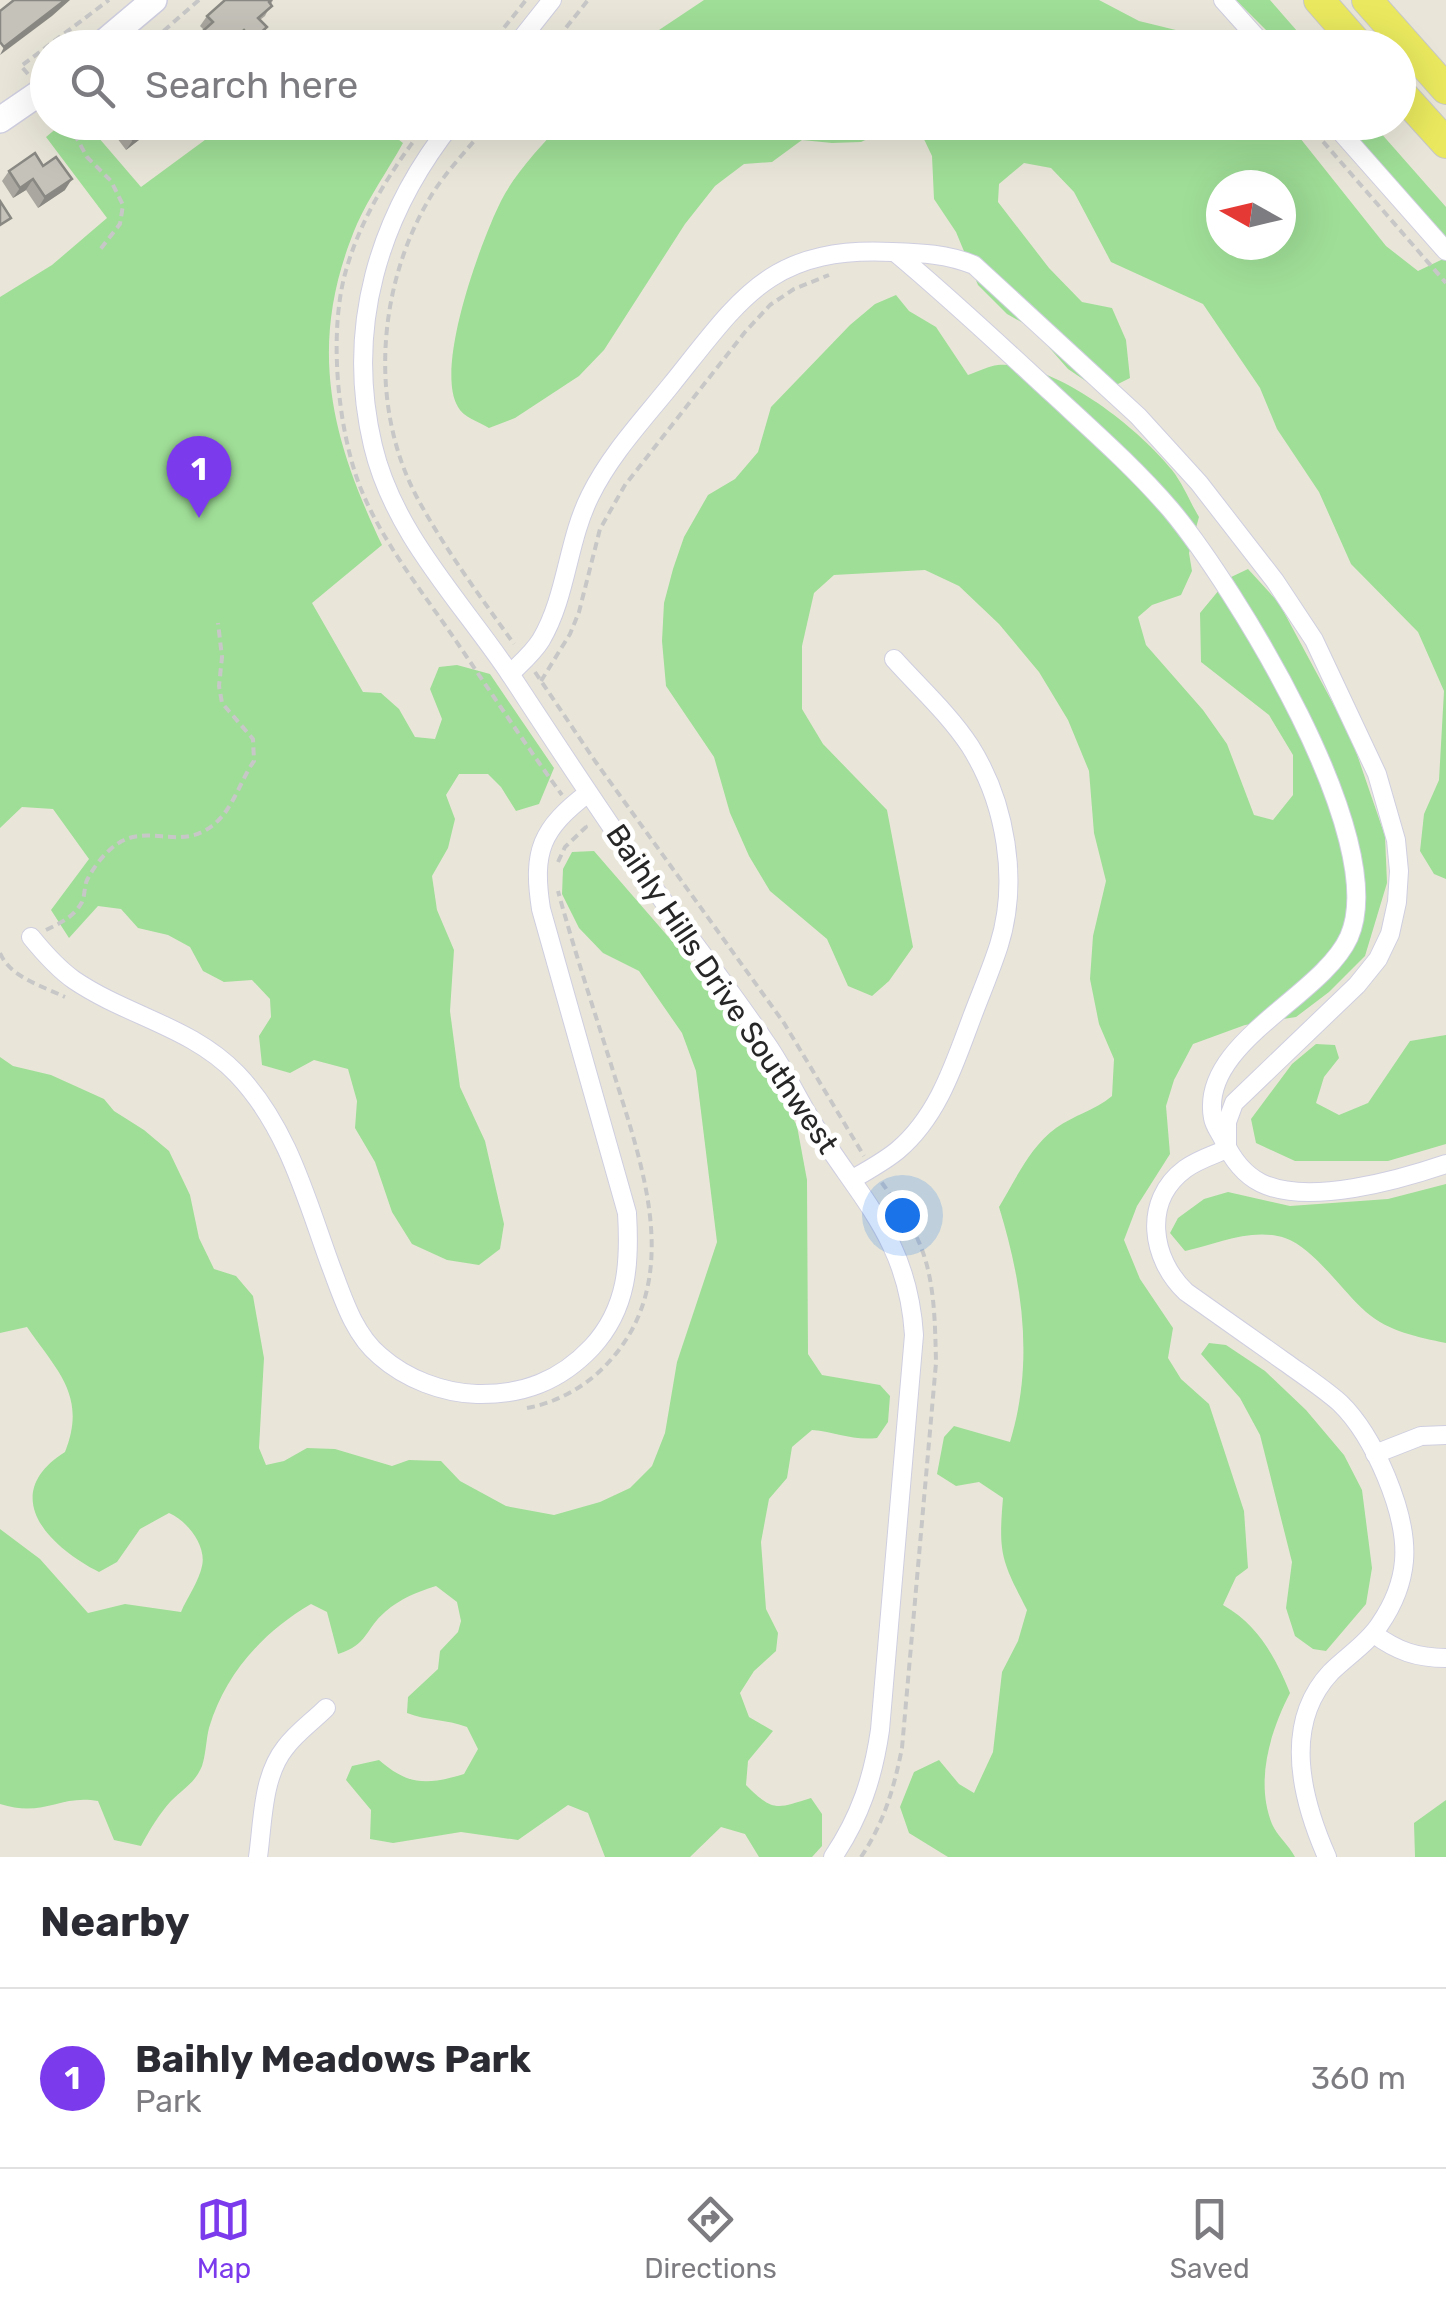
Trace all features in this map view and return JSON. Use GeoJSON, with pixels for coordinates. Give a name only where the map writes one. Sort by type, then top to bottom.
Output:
{"type":"FeatureCollection","features":[{"type":"Feature","properties":{"kind":"main road"},"geometry":{"type":"LineString","coordinates":[[1319,0],[1345,30]]}},
{"type":"Feature","properties":{"kind":"main road"},"geometry":{"type":"LineString","coordinates":[[1367,0],[1393,30]]}},
{"type":"Feature","properties":{"kind":"main road"},"geometry":{"type":"LineString","coordinates":[[1377,0],[1400,30]]}},
{"type":"Feature","properties":{"kind":"main road"},"geometry":{"type":"LineString","coordinates":[[1416,51],[1441,84]]}},
{"type":"Feature","properties":{"kind":"main road"},"geometry":{"type":"LineString","coordinates":[[1416,56],[1441,84]]}},
{"type":"Feature","properties":{"kind":"main road"},"geometry":{"type":"LineString","coordinates":[[1416,110],[1446,143]]}},
{"type":"Feature","properties":{"kind":"street"},"geometry":{"type":"LineString","coordinates":[[118,30],[154,0]]}},
{"type":"Feature","properties":{"kind":"street"},"geometry":{"type":"LineString","coordinates":[[528,30],[552,0]]}},
{"type":"Feature","properties":{"kind":"street"},"geometry":{"type":"LineString","coordinates":[[1224,0],[1250,30]]}},
{"type":"Feature","properties":{"kind":"street"},"geometry":{"type":"LineString","coordinates":[[0,120],[30,99]]}},
{"type":"Feature","properties":{"kind":"street","name":"Baihly Hills Drive Southwest"},"geometry":{"type":"LineString","coordinates":[[441,140],[402,197],[372,275],[362,364],[365,406],[389,494],[405,524],[588,793],[766,1043],[818,1132],[886,1230],[908,1282],[914,1335],[874,1771],[862,1807],[833,1857]]}},
{"type":"Feature","properties":{"kind":"street"},"geometry":{"type":"LineString","coordinates":[[1348,140],[1446,251]]}},
{"type":"Feature","properties":{"kind":"street"},"geometry":{"type":"LineString","coordinates":[[895,252],[1122,457],[1170,509],[1242,612],[1311,742],[1339,808],[1352,846],[1356,880],[1350,935],[1334,960],[1230,1060],[1214,1099],[1213,1119],[1227,1149],[1240,1167],[1260,1183],[1294,1190],[1359,1186],[1446,1164]]}},
{"type":"Feature","properties":{"kind":"street"},"geometry":{"type":"LineString","coordinates":[[510,674],[533,652],[553,615],[581,519],[603,472],[738,301],[770,277],[803,260],[828,254],[950,255],[974,265],[1170,448],[1276,581],[1314,640],[1377,774],[1396,840],[1397,902],[1390,934],[1378,959],[1357,985],[1234,1103],[1226,1122],[1227,1149]]}},
{"type":"Feature","properties":{"kind":"street"},"geometry":{"type":"LineString","coordinates":[[853,1179],[896,1152],[920,1127],[939,1098],[1000,943],[1007,906],[1004,836],[980,765],[954,726],[894,660]]}},
{"type":"Feature","properties":{"kind":"street"},"geometry":{"type":"LineString","coordinates":[[31,937],[71,978],[188,1036],[214,1054],[258,1099],[294,1164],[349,1312],[378,1356],[431,1386],[467,1394],[526,1390],[550,1381],[574,1365],[596,1343],[613,1318],[625,1288],[630,1258],[627,1212],[540,909],[537,884],[536,866],[548,830],[560,814],[588,793]]}},
{"type":"Feature","properties":{"kind":"street"},"geometry":{"type":"LineString","coordinates":[[1227,1149],[1184,1170],[1166,1190],[1155,1227],[1166,1270],[1186,1292],[1341,1404],[1375,1454],[1397,1507],[1405,1548],[1400,1587],[1374,1634],[1330,1674],[1303,1724],[1299,1760],[1302,1782],[1327,1857]]}},
{"type":"Feature","properties":{"kind":"street"},"geometry":{"type":"LineString","coordinates":[[1375,1454],[1421,1436],[1446,1435]]}},
{"type":"Feature","properties":{"kind":"street"},"geometry":{"type":"LineString","coordinates":[[1374,1634],[1411,1656],[1446,1658]]}},
{"type":"Feature","properties":{"kind":"street"},"geometry":{"type":"LineString","coordinates":[[258,1857],[275,1763],[286,1746],[326,1708]]}},
{"type":"Feature","properties":{"kind":"path"},"geometry":{"type":"LineString","coordinates":[[69,30],[109,0]]}},
{"type":"Feature","properties":{"kind":"path"},"geometry":{"type":"LineString","coordinates":[[165,30],[199,0]]}},
{"type":"Feature","properties":{"kind":"path"},"geometry":{"type":"LineString","coordinates":[[502,30],[526,0]]}},
{"type":"Feature","properties":{"kind":"path"},"geometry":{"type":"LineString","coordinates":[[564,30],[588,0]]}},
{"type":"Feature","properties":{"kind":"path"},"geometry":{"type":"LineString","coordinates":[[21,66],[30,59]]}},
{"type":"Feature","properties":{"kind":"path"},"geometry":{"type":"LineString","coordinates":[[78,140],[88,158],[112,181],[123,205],[120,224],[98,251]]}},
{"type":"Feature","properties":{"kind":"path"},"geometry":{"type":"LineString","coordinates":[[415,140],[371,208],[346,270],[338,340],[345,433],[360,486],[394,548],[559,791]]}},
{"type":"Feature","properties":{"kind":"path"},"geometry":{"type":"LineString","coordinates":[[476,140],[431,196],[412,229],[391,302],[386,371],[394,436],[419,502],[512,642]]}},
{"type":"Feature","properties":{"kind":"path"},"geometry":{"type":"LineString","coordinates":[[1322,140],[1446,283]]}},
{"type":"Feature","properties":{"kind":"path"},"geometry":{"type":"LineString","coordinates":[[838,272],[794,288],[770,306],[625,484],[600,528],[570,634],[541,680],[784,1024],[871,1167]]}},
{"type":"Feature","properties":{"kind":"path"},"geometry":{"type":"LineString","coordinates":[[31,937],[68,920],[83,901],[86,883],[116,845],[137,835],[184,839],[213,825],[232,802],[242,777],[254,761],[252,739],[222,703],[218,623]]}},
{"type":"Feature","properties":{"kind":"green space"},"geometry":{"type":"Polygon","coordinates":[[[704,0],[1099,0],[1139,21],[1176,30],[659,30],[704,0]]]}},
{"type":"Feature","properties":{"kind":"green space"},"geometry":{"type":"Polygon","coordinates":[[[1236,0],[1270,0],[1296,30],[1266,30],[1236,0]]]}},
{"type":"Feature","properties":{"kind":"green space"},"geometry":{"type":"Polygon","coordinates":[[[48,140],[101,140],[141,187],[205,140],[403,143],[357,224],[332,308],[329,348],[338,426],[349,465],[382,545],[312,603],[363,692],[381,693],[399,709],[415,737],[435,739],[442,719],[430,689],[439,667],[457,665],[490,674],[554,768],[539,804],[516,811],[488,774],[459,774],[446,795],[455,819],[448,848],[432,876],[437,910],[454,950],[450,1011],[460,1087],[485,1141],[504,1224],[500,1249],[479,1265],[447,1260],[412,1244],[392,1212],[375,1162],[355,1128],[357,1101],[348,1069],[314,1060],[290,1073],[262,1065],[259,1036],[271,1017],[270,999],[252,980],[224,982],[203,971],[190,947],[168,935],[138,928],[121,909],[98,906],[69,938],[51,910],[89,859],[53,809],[22,807],[0,828],[0,297],[52,265],[107,218],[48,140]]]}},
{"type":"Feature","properties":{"kind":"green space"},"geometry":{"type":"Polygon","coordinates":[[[547,140],[802,140],[772,162],[744,164],[715,186],[685,224],[604,350],[579,376],[515,418],[489,428],[460,411],[452,389],[452,364],[472,273],[507,191],[547,140]]]}},
{"type":"Feature","properties":{"kind":"green space"},"geometry":{"type":"Polygon","coordinates":[[[802,140],[865,140],[832,143],[802,140]]]}},
{"type":"Feature","properties":{"kind":"green space"},"geometry":{"type":"Polygon","coordinates":[[[924,140],[1302,140],[1386,246],[1418,271],[1443,259],[1437,228],[1359,140],[1387,140],[1446,207],[1446,879],[1434,874],[1420,851],[1424,814],[1439,780],[1444,691],[1418,632],[1351,564],[1319,492],[1277,429],[1260,388],[1203,304],[1111,262],[1074,192],[1051,168],[1024,163],[999,184],[998,202],[1049,268],[1082,302],[1112,308],[1126,340],[1130,378],[1102,392],[1068,369],[1032,328],[1007,314],[978,285],[956,232],[934,199],[932,156],[924,140]]]}},
{"type":"Feature","properties":{"kind":"green space"},"geometry":{"type":"Polygon","coordinates":[[[896,295],[909,311],[936,327],[968,375],[998,365],[1044,374],[1094,400],[1157,453],[1176,475],[1199,517],[1189,553],[1192,571],[1181,595],[1152,605],[1138,617],[1146,645],[1227,744],[1254,815],[1273,820],[1293,795],[1293,755],[1269,715],[1201,662],[1200,613],[1229,578],[1248,569],[1279,603],[1351,737],[1385,836],[1387,883],[1365,956],[1329,992],[1296,1017],[1245,1025],[1193,1044],[1174,1080],[1166,1106],[1170,1154],[1137,1206],[1124,1240],[1140,1279],[1173,1328],[1168,1358],[1181,1379],[1209,1404],[1244,1511],[1248,1568],[1236,1577],[1223,1605],[1246,1622],[1264,1643],[1290,1693],[1271,1740],[1265,1791],[1272,1824],[1295,1857],[948,1857],[909,1833],[900,1807],[914,1772],[939,1760],[959,1784],[974,1793],[993,1752],[1002,1672],[1018,1641],[1027,1610],[1004,1557],[1003,1498],[979,1482],[956,1486],[937,1474],[944,1437],[954,1426],[1010,1442],[1017,1412],[1022,1383],[1022,1324],[1014,1266],[999,1207],[1046,1136],[1112,1096],[1114,1059],[1099,1024],[1090,979],[1093,936],[1106,881],[1094,833],[1089,771],[1068,720],[1039,672],[999,624],[959,586],[925,570],[834,575],[814,593],[802,646],[802,709],[823,744],[887,810],[913,947],[889,981],[872,996],[848,986],[827,939],[770,891],[749,856],[730,813],[714,757],[666,686],[662,641],[664,603],[673,569],[684,537],[708,495],[735,479],[758,452],[771,407],[850,325],[875,304],[896,295]]]}},
{"type":"Feature","properties":{"kind":"green space"},"geometry":{"type":"Polygon","coordinates":[[[594,851],[723,1000],[758,1051],[797,1126],[807,1180],[808,1354],[822,1375],[880,1385],[890,1396],[888,1422],[877,1438],[812,1430],[792,1447],[787,1478],[769,1499],[761,1542],[766,1609],[778,1633],[776,1651],[754,1671],[740,1693],[749,1717],[773,1731],[748,1761],[746,1785],[776,1806],[811,1798],[822,1814],[822,1846],[812,1857],[759,1857],[745,1834],[721,1827],[690,1857],[605,1857],[588,1813],[568,1805],[518,1840],[461,1832],[393,1843],[370,1839],[371,1810],[346,1780],[352,1766],[379,1760],[409,1779],[439,1780],[464,1774],[478,1749],[467,1727],[407,1713],[408,1697],[438,1669],[440,1651],[458,1632],[461,1621],[457,1602],[436,1586],[397,1603],[378,1618],[361,1641],[338,1654],[327,1612],[311,1604],[262,1641],[236,1672],[216,1708],[199,1772],[162,1811],[141,1846],[114,1840],[98,1801],[73,1800],[29,1808],[0,1804],[0,1529],[40,1559],[88,1613],[125,1604],[181,1612],[203,1558],[194,1534],[169,1513],[140,1529],[117,1562],[99,1572],[61,1547],[37,1517],[33,1501],[35,1484],[65,1452],[73,1415],[66,1385],[27,1327],[0,1333],[0,1057],[13,1066],[51,1075],[104,1099],[114,1111],[169,1151],[190,1195],[199,1238],[214,1269],[236,1276],[253,1296],[264,1358],[259,1448],[266,1465],[284,1461],[307,1448],[335,1449],[392,1466],[409,1460],[441,1461],[460,1481],[506,1506],[554,1515],[600,1502],[630,1488],[652,1466],[665,1433],[677,1362],[717,1242],[696,1071],[682,1033],[639,971],[603,953],[579,928],[562,894],[563,869],[572,852],[594,851]]]}},
{"type":"Feature","properties":{"kind":"green space"},"geometry":{"type":"Polygon","coordinates":[[[1446,1035],[1446,1144],[1388,1161],[1295,1161],[1256,1143],[1251,1119],[1292,1064],[1316,1044],[1335,1045],[1339,1058],[1324,1077],[1316,1103],[1339,1115],[1368,1103],[1410,1041],[1446,1035]]]}},
{"type":"Feature","properties":{"kind":"green space"},"geometry":{"type":"Polygon","coordinates":[[[1446,1184],[1446,1343],[1404,1333],[1375,1319],[1307,1251],[1285,1238],[1247,1235],[1185,1251],[1170,1233],[1178,1218],[1204,1199],[1228,1192],[1290,1206],[1388,1199],[1446,1184]]]}},
{"type":"Feature","properties":{"kind":"green space"},"geometry":{"type":"Polygon","coordinates":[[[1209,1343],[1226,1345],[1265,1371],[1306,1410],[1344,1455],[1362,1490],[1372,1568],[1366,1604],[1326,1651],[1313,1649],[1295,1636],[1286,1608],[1292,1562],[1260,1435],[1240,1398],[1201,1354],[1209,1343]]]}},
{"type":"Feature","properties":{"kind":"green space"},"geometry":{"type":"Polygon","coordinates":[[[1446,1800],[1446,1857],[1415,1857],[1414,1823],[1446,1800]]]}},
{"type":"Feature","properties":{"kind":"building"},"geometry":{"type":"Polygon","coordinates":[[[14,0],[65,0],[4,47],[0,42],[0,11],[14,0]]]}},
{"type":"Feature","properties":{"kind":"building"},"geometry":{"type":"Polygon","coordinates":[[[225,0],[271,0],[272,6],[258,18],[267,27],[264,30],[204,30],[213,22],[207,16],[225,0]]]}},
{"type":"Feature","properties":{"kind":"building"},"geometry":{"type":"Polygon","coordinates":[[[35,153],[43,166],[56,157],[72,179],[45,197],[33,179],[20,188],[9,171],[35,153]]]}},
{"type":"Feature","properties":{"kind":"building"},"geometry":{"type":"Polygon","coordinates":[[[0,201],[11,218],[0,225],[0,201]]]}},
{"type":"Feature","properties":{"kind":"place","name":"Baihly Meadows Park"},"geometry":{"type":"Point","coordinates":[199,518]}}]}
